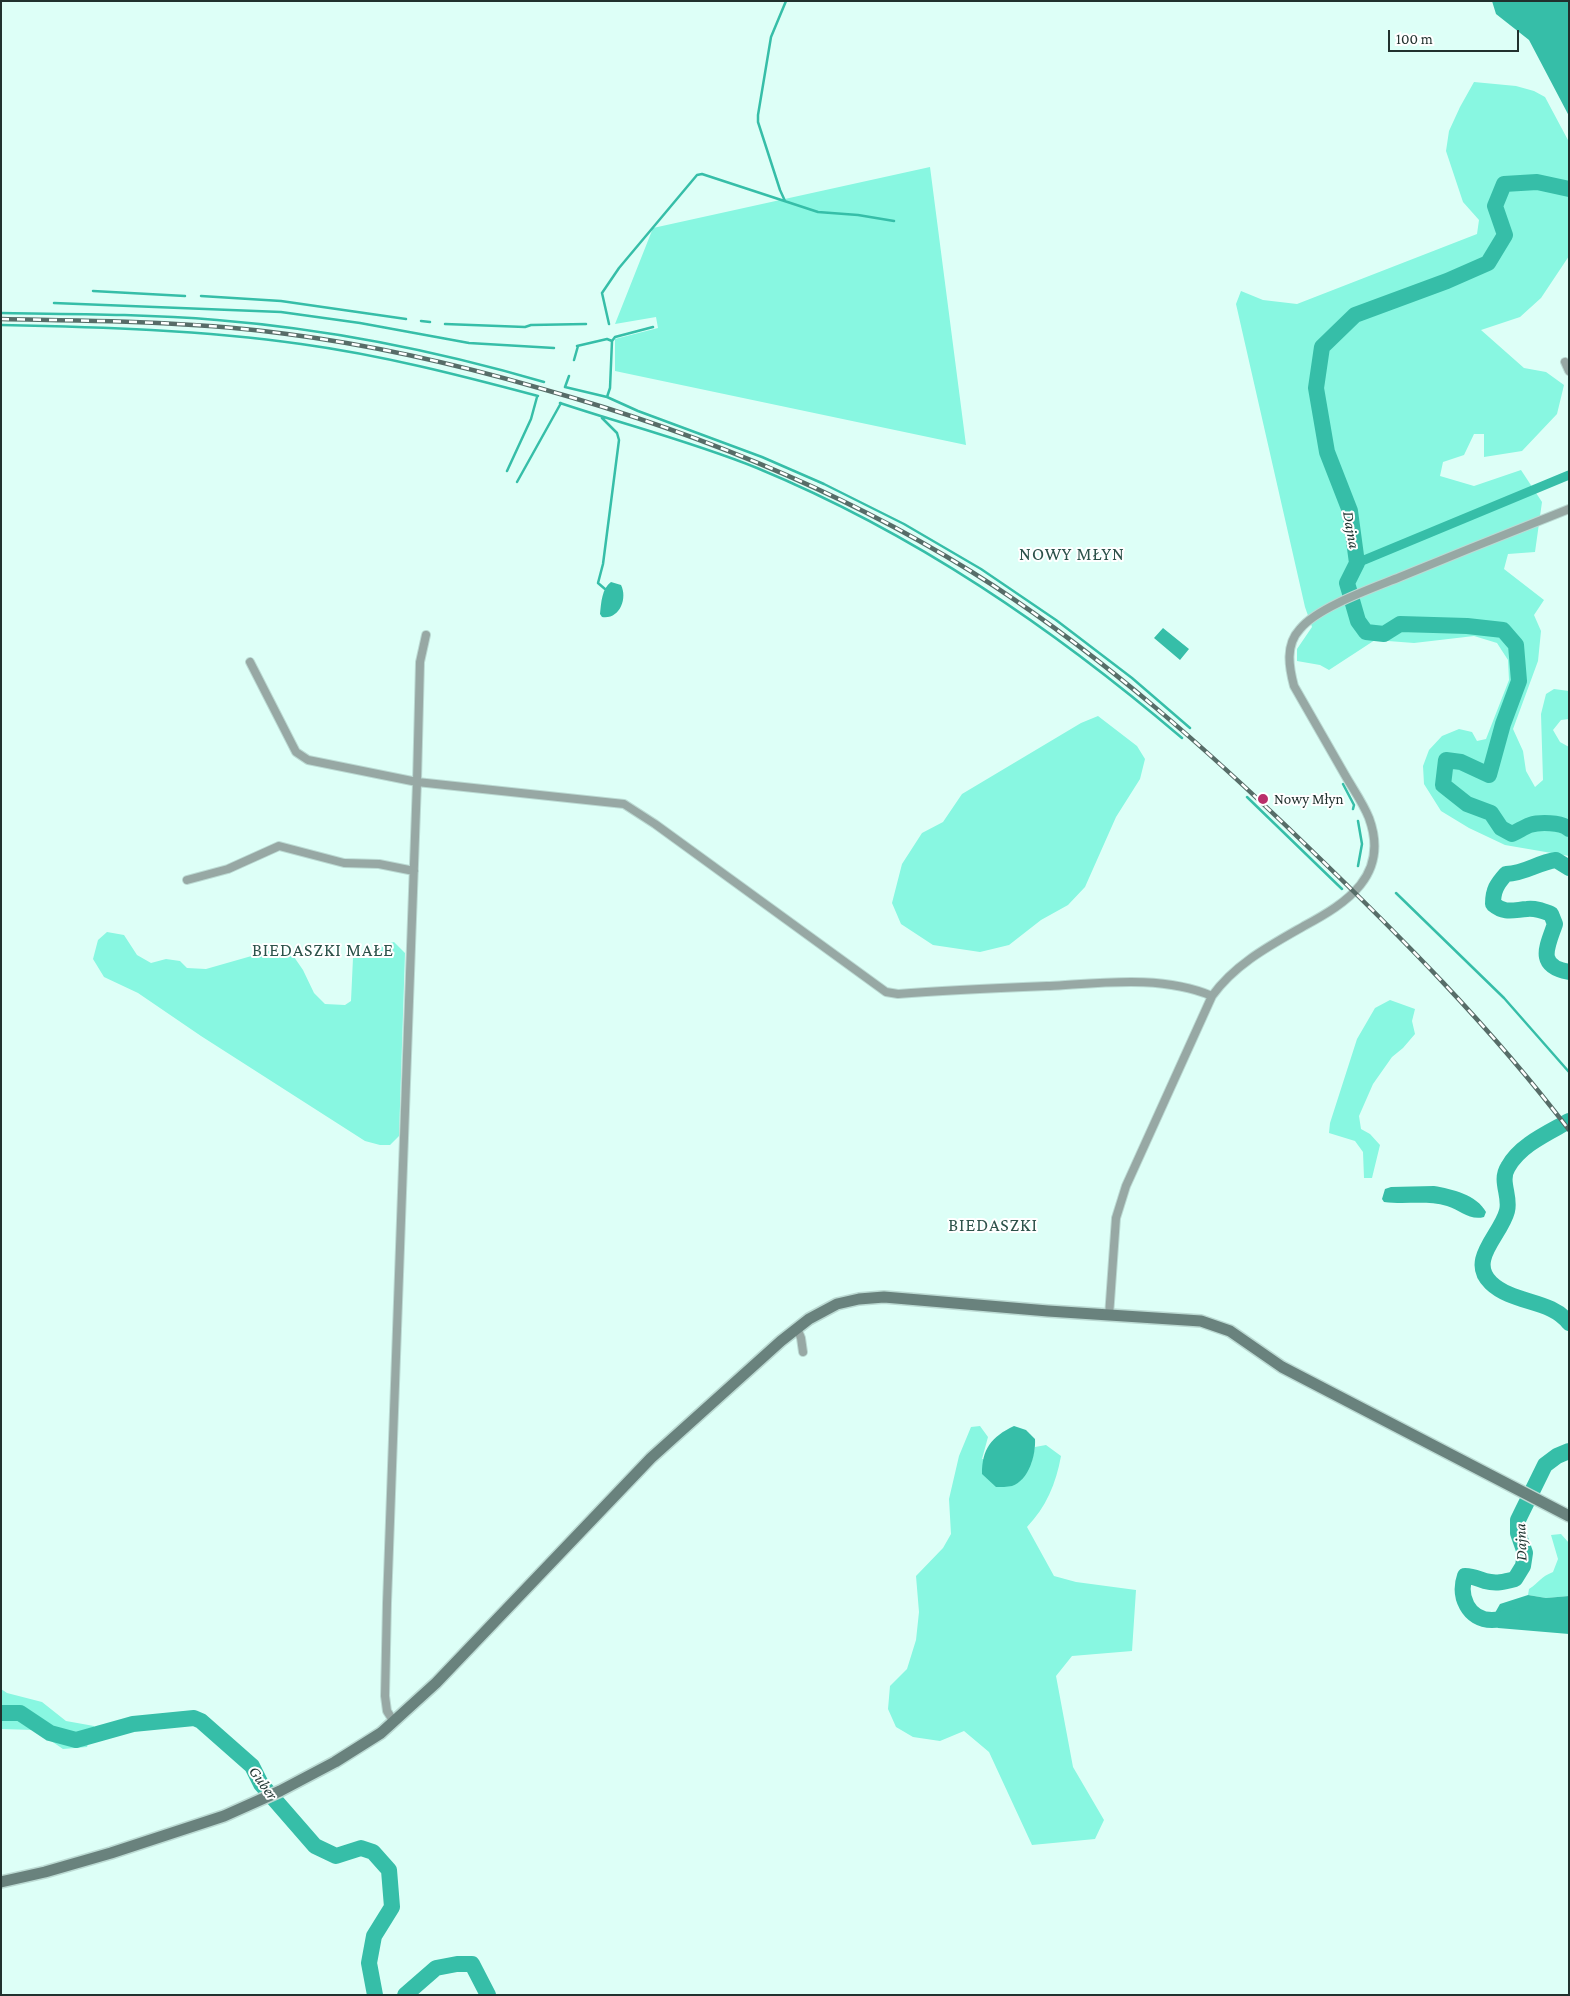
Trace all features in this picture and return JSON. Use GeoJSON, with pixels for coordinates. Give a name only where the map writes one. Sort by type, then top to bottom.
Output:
{"type":"FeatureCollection","features":[{"type":"Feature","properties":{"kind":"main road"},"geometry":{"type":"LineString","coordinates":[[1,1882],[45,1872],[224,1816],[335,1762],[394,1722],[449,1670],[651,1458],[797,1328],[818,1314],[847,1301],[873,1298],[920,1300],[1108,1316],[1202,1321],[1223,1328],[1242,1338],[1276,1364],[1569,1516]]}},
{"type":"Feature","properties":{"kind":"street"},"geometry":{"type":"LineString","coordinates":[[1565,362],[1569,371]]}},
{"type":"Feature","properties":{"kind":"street"},"geometry":{"type":"LineString","coordinates":[[1108,1316],[1116,1218],[1120,1204],[1130,1177],[1212,996],[1224,980],[1240,965],[1344,903],[1361,885],[1371,863],[1373,837],[1367,815],[1294,686],[1290,671],[1291,644],[1299,629],[1309,619],[1332,607],[1569,508]]}},
{"type":"Feature","properties":{"kind":"street"},"geometry":{"type":"LineString","coordinates":[[394,1722],[387,1711],[385,1696],[387,1603],[420,662],[426,635]]}},
{"type":"Feature","properties":{"kind":"street"},"geometry":{"type":"LineString","coordinates":[[250,662],[296,752],[308,760],[417,782],[624,804],[655,824],[886,992],[898,994],[1120,982],[1192,988],[1212,996]]}},
{"type":"Feature","properties":{"kind":"street"},"geometry":{"type":"LineString","coordinates":[[187,880],[228,869],[279,846],[344,863],[379,864],[414,871]]}},
{"type":"Feature","properties":{"kind":"street"},"geometry":{"type":"LineString","coordinates":[[797,1328],[801,1338],[802,1352]]}},
{"type":"Feature","properties":{"kind":"shaded area"},"geometry":{"type":"Polygon","coordinates":[[[1492,1],[1569,1],[1569,116],[1529,40],[1496,14],[1492,1]]]}},
{"type":"Feature","properties":{"kind":"shaded area"},"geometry":{"type":"Polygon","coordinates":[[[1474,82],[1516,86],[1534,91],[1545,97],[1569,142],[1569,256],[1541,298],[1520,317],[1481,330],[1524,368],[1546,372],[1564,385],[1557,414],[1522,451],[1484,457],[1484,434],[1474,434],[1464,455],[1443,462],[1440,476],[1474,486],[1521,470],[1542,502],[1535,552],[1508,554],[1504,569],[1544,600],[1534,615],[1541,631],[1538,661],[1513,729],[1523,751],[1526,771],[1535,787],[1543,780],[1541,714],[1546,694],[1554,689],[1569,691],[1569,719],[1561,720],[1553,730],[1560,742],[1569,747],[1569,856],[1505,845],[1469,828],[1441,811],[1424,784],[1423,766],[1429,750],[1442,736],[1459,729],[1472,732],[1477,741],[1486,739],[1509,680],[1508,660],[1497,643],[1474,636],[1414,643],[1375,640],[1329,670],[1320,665],[1297,661],[1297,649],[1312,627],[1305,607],[1236,304],[1241,291],[1263,300],[1297,304],[1477,234],[1479,220],[1463,202],[1446,151],[1449,131],[1474,82]]]}},
{"type":"Feature","properties":{"kind":"shaded area"},"geometry":{"type":"Polygon","coordinates":[[[930,167],[966,445],[615,371],[615,339],[658,328],[656,317],[615,324],[653,228],[930,167]]]}},
{"type":"Feature","properties":{"kind":"shaded area"},"geometry":{"type":"Polygon","coordinates":[[[611,582],[621,585],[623,602],[613,615],[602,617],[600,614],[603,596],[611,582]]]}},
{"type":"Feature","properties":{"kind":"shaded area"},"geometry":{"type":"Polygon","coordinates":[[[1163,628],[1189,649],[1180,660],[1154,638],[1163,628]]]}},
{"type":"Feature","properties":{"kind":"shaded area"},"geometry":{"type":"Polygon","coordinates":[[[1098,716],[1137,746],[1145,759],[1140,779],[1116,817],[1085,887],[1068,905],[1041,920],[1009,945],[980,952],[933,945],[901,924],[892,903],[902,864],[922,833],[943,822],[962,794],[1081,723],[1098,716]]]}},
{"type":"Feature","properties":{"kind":"shaded area"},"geometry":{"type":"Polygon","coordinates":[[[107,932],[124,935],[137,955],[151,963],[166,959],[180,961],[187,968],[206,969],[269,951],[292,954],[303,970],[314,993],[325,1004],[345,1005],[351,1001],[353,958],[374,956],[383,945],[394,942],[405,953],[399,1136],[390,1145],[380,1145],[365,1141],[201,1036],[138,993],[104,977],[93,959],[98,940],[107,932]]]}},
{"type":"Feature","properties":{"kind":"shaded area"},"geometry":{"type":"Polygon","coordinates":[[[1390,1000],[1415,1009],[1412,1021],[1415,1034],[1392,1057],[1373,1084],[1359,1116],[1361,1129],[1370,1134],[1380,1145],[1372,1178],[1364,1178],[1363,1152],[1355,1141],[1329,1133],[1330,1123],[1357,1039],[1375,1008],[1390,1000]]]}},
{"type":"Feature","properties":{"kind":"shaded area"},"geometry":{"type":"Polygon","coordinates":[[[1434,1186],[1456,1191],[1477,1201],[1486,1212],[1484,1217],[1474,1218],[1439,1204],[1392,1203],[1384,1202],[1382,1199],[1385,1189],[1391,1187],[1434,1186]]]}},
{"type":"Feature","properties":{"kind":"shaded area"},"geometry":{"type":"Polygon","coordinates":[[[980,1426],[988,1437],[982,1459],[1031,1464],[1035,1447],[1046,1445],[1061,1456],[1049,1495],[1040,1511],[1027,1527],[1054,1576],[1076,1582],[1136,1590],[1132,1651],[1072,1656],[1056,1676],[1073,1767],[1104,1820],[1095,1839],[1032,1845],[989,1752],[964,1731],[940,1741],[913,1737],[896,1727],[888,1709],[890,1686],[907,1669],[916,1640],[919,1612],[916,1576],[943,1548],[951,1534],[949,1499],[959,1456],[971,1427],[980,1426]]]}},
{"type":"Feature","properties":{"kind":"shaded area"},"geometry":{"type":"Polygon","coordinates":[[[1014,1426],[1026,1430],[1035,1439],[1033,1459],[1027,1473],[1018,1483],[1012,1486],[996,1487],[982,1474],[982,1465],[986,1451],[994,1439],[1014,1426]]]}},
{"type":"Feature","properties":{"kind":"shaded area"},"geometry":{"type":"Polygon","coordinates":[[[1561,1534],[1569,1543],[1569,1596],[1546,1598],[1528,1595],[1529,1589],[1553,1572],[1558,1559],[1551,1535],[1561,1534]]]}},
{"type":"Feature","properties":{"kind":"shaded area"},"geometry":{"type":"Polygon","coordinates":[[[1528,1595],[1546,1598],[1569,1596],[1569,1634],[1498,1628],[1491,1620],[1500,1604],[1528,1595]]]}},
{"type":"Feature","properties":{"kind":"shaded area"},"geometry":{"type":"Polygon","coordinates":[[[1,1689],[7,1693],[42,1702],[66,1721],[94,1726],[87,1747],[63,1749],[35,1730],[1,1729],[1,1689]]]}},
{"type":"Feature","properties":{"kind":"waterway"},"geometry":{"type":"LineString","coordinates":[[785,201],[758,122],[758,115],[771,37],[786,1]]}},
{"type":"Feature","properties":{"kind":"waterway"},"geometry":{"type":"LineString","coordinates":[[609,324],[602,293],[619,268],[697,175],[702,174],[818,212],[858,215],[894,221]]}},
{"type":"Feature","properties":{"kind":"waterway","name":"Dajna"},"geometry":{"type":"LineString","coordinates":[[1569,189],[1537,182],[1504,184],[1495,206],[1505,235],[1488,263],[1447,281],[1355,315],[1322,347],[1316,388],[1327,452],[1350,511],[1357,563],[1347,583],[1358,621],[1366,632],[1384,634],[1400,624],[1467,626],[1503,630],[1516,645],[1519,681],[1503,724],[1489,775],[1461,762],[1446,760],[1443,785],[1467,804],[1491,813],[1501,828],[1512,834],[1539,823],[1556,824],[1569,829]]}},
{"type":"Feature","properties":{"kind":"waterway"},"geometry":{"type":"LineString","coordinates":[[93,291],[185,296]]}},
{"type":"Feature","properties":{"kind":"waterway"},"geometry":{"type":"LineString","coordinates":[[201,296],[281,301],[406,319]]}},
{"type":"Feature","properties":{"kind":"waterway"},"geometry":{"type":"LineString","coordinates":[[54,303],[281,312],[360,323],[469,343],[554,348]]}},
{"type":"Feature","properties":{"kind":"waterway"},"geometry":{"type":"LineString","coordinates":[[1,313],[163,317],[217,320],[300,329],[423,351],[544,382]]}},
{"type":"Feature","properties":{"kind":"waterway"},"geometry":{"type":"LineString","coordinates":[[421,321],[430,322]]}},
{"type":"Feature","properties":{"kind":"waterway"},"geometry":{"type":"LineString","coordinates":[[445,324],[525,327],[531,325],[586,324]]}},
{"type":"Feature","properties":{"kind":"waterway"},"geometry":{"type":"LineString","coordinates":[[1,325],[114,328],[264,339],[390,360],[538,396]]}},
{"type":"Feature","properties":{"kind":"waterway"},"geometry":{"type":"LineString","coordinates":[[577,346],[607,339],[612,341],[615,337],[653,327]]}},
{"type":"Feature","properties":{"kind":"waterway"},"geometry":{"type":"LineString","coordinates":[[607,397],[610,388],[612,341]]}},
{"type":"Feature","properties":{"kind":"waterway"},"geometry":{"type":"LineString","coordinates":[[574,360],[578,346]]}},
{"type":"Feature","properties":{"kind":"waterway"},"geometry":{"type":"LineString","coordinates":[[565,387],[569,376]]}},
{"type":"Feature","properties":{"kind":"waterway"},"geometry":{"type":"LineString","coordinates":[[565,387],[607,397],[638,411],[762,457],[824,484],[904,524],[981,569],[1056,620],[1132,678],[1190,728]]}},
{"type":"Feature","properties":{"kind":"waterway"},"geometry":{"type":"LineString","coordinates":[[507,471],[531,419],[537,397]]}},
{"type":"Feature","properties":{"kind":"waterway"},"geometry":{"type":"LineString","coordinates":[[560,403],[684,442],[757,468],[872,522],[980,586],[1032,621],[1133,697],[1182,738]]}},
{"type":"Feature","properties":{"kind":"waterway"},"geometry":{"type":"LineString","coordinates":[[517,482],[561,403]]}},
{"type":"Feature","properties":{"kind":"waterway"},"geometry":{"type":"LineString","coordinates":[[602,418],[617,433],[619,440],[603,564],[598,583],[605,589]]}},
{"type":"Feature","properties":{"kind":"waterway"},"geometry":{"type":"LineString","coordinates":[[1357,563],[1569,475]]}},
{"type":"Feature","properties":{"kind":"waterway"},"geometry":{"type":"LineString","coordinates":[[1343,784],[1354,805],[1353,809]]}},
{"type":"Feature","properties":{"kind":"waterway"},"geometry":{"type":"LineString","coordinates":[[1247,797],[1342,889]]}},
{"type":"Feature","properties":{"kind":"waterway"},"geometry":{"type":"LineString","coordinates":[[1358,821],[1362,844],[1358,866]]}},
{"type":"Feature","properties":{"kind":"waterway","name":"Dajna"},"geometry":{"type":"LineString","coordinates":[[1569,868],[1556,860],[1520,872],[1506,874],[1496,888],[1493,904],[1505,910],[1533,909],[1551,914],[1555,924],[1547,948],[1548,960],[1552,965],[1569,972]]}},
{"type":"Feature","properties":{"kind":"waterway"},"geometry":{"type":"LineString","coordinates":[[1396,893],[1504,998],[1569,1072]]}},
{"type":"Feature","properties":{"kind":"waterway","name":"Dajna"},"geometry":{"type":"LineString","coordinates":[[1569,1121],[1527,1146],[1513,1159],[1508,1167],[1505,1178],[1508,1200],[1507,1211],[1504,1220],[1488,1247],[1483,1265],[1485,1274],[1491,1283],[1500,1290],[1542,1305],[1561,1315],[1569,1323]]}},
{"type":"Feature","properties":{"kind":"waterway","name":"Dajna"},"geometry":{"type":"LineString","coordinates":[[1512,1616],[1492,1620],[1484,1619],[1471,1611],[1464,1599],[1463,1584],[1465,1576],[1493,1582],[1515,1579],[1523,1566],[1525,1553],[1518,1533],[1518,1520],[1545,1465],[1557,1456],[1569,1451]]}},
{"type":"Feature","properties":{"kind":"waterway","name":"Guber"},"geometry":{"type":"LineString","coordinates":[[1,1713],[20,1713],[50,1733],[76,1740],[133,1724],[194,1718],[201,1721],[252,1766],[261,1784],[315,1846],[336,1856],[361,1848],[373,1852],[389,1870],[392,1907],[374,1936],[369,1963],[375,1995]]}},
{"type":"Feature","properties":{"kind":"waterway","name":"Guber"},"geometry":{"type":"LineString","coordinates":[[405,1995],[436,1968],[457,1964],[472,1964],[488,1995]]}},
{"type":"Feature","properties":{"kind":"railway"},"geometry":{"type":"LineString","coordinates":[[1,319],[144,322],[216,326],[351,344],[445,363],[599,406],[717,446],[831,495],[886,523],[941,553],[1036,615],[1117,676],[1195,742],[1306,845],[1410,948],[1476,1018],[1569,1130]]}},
{"type":"Feature","properties":{"kind":"place","name":"Nowy Młyn"},"geometry":{"type":"Point","coordinates":[1263,799]}},
{"type":"Feature","properties":{"kind":"district","name":"NOWY MŁYN"},"geometry":{"type":"Point","coordinates":[1072,554]}},
{"type":"Feature","properties":{"kind":"district","name":"BIEDASZKI MAŁE"},"geometry":{"type":"Point","coordinates":[323,950]}},
{"type":"Feature","properties":{"kind":"district","name":"BIEDASZKI"},"geometry":{"type":"Point","coordinates":[993,1225]}}]}
